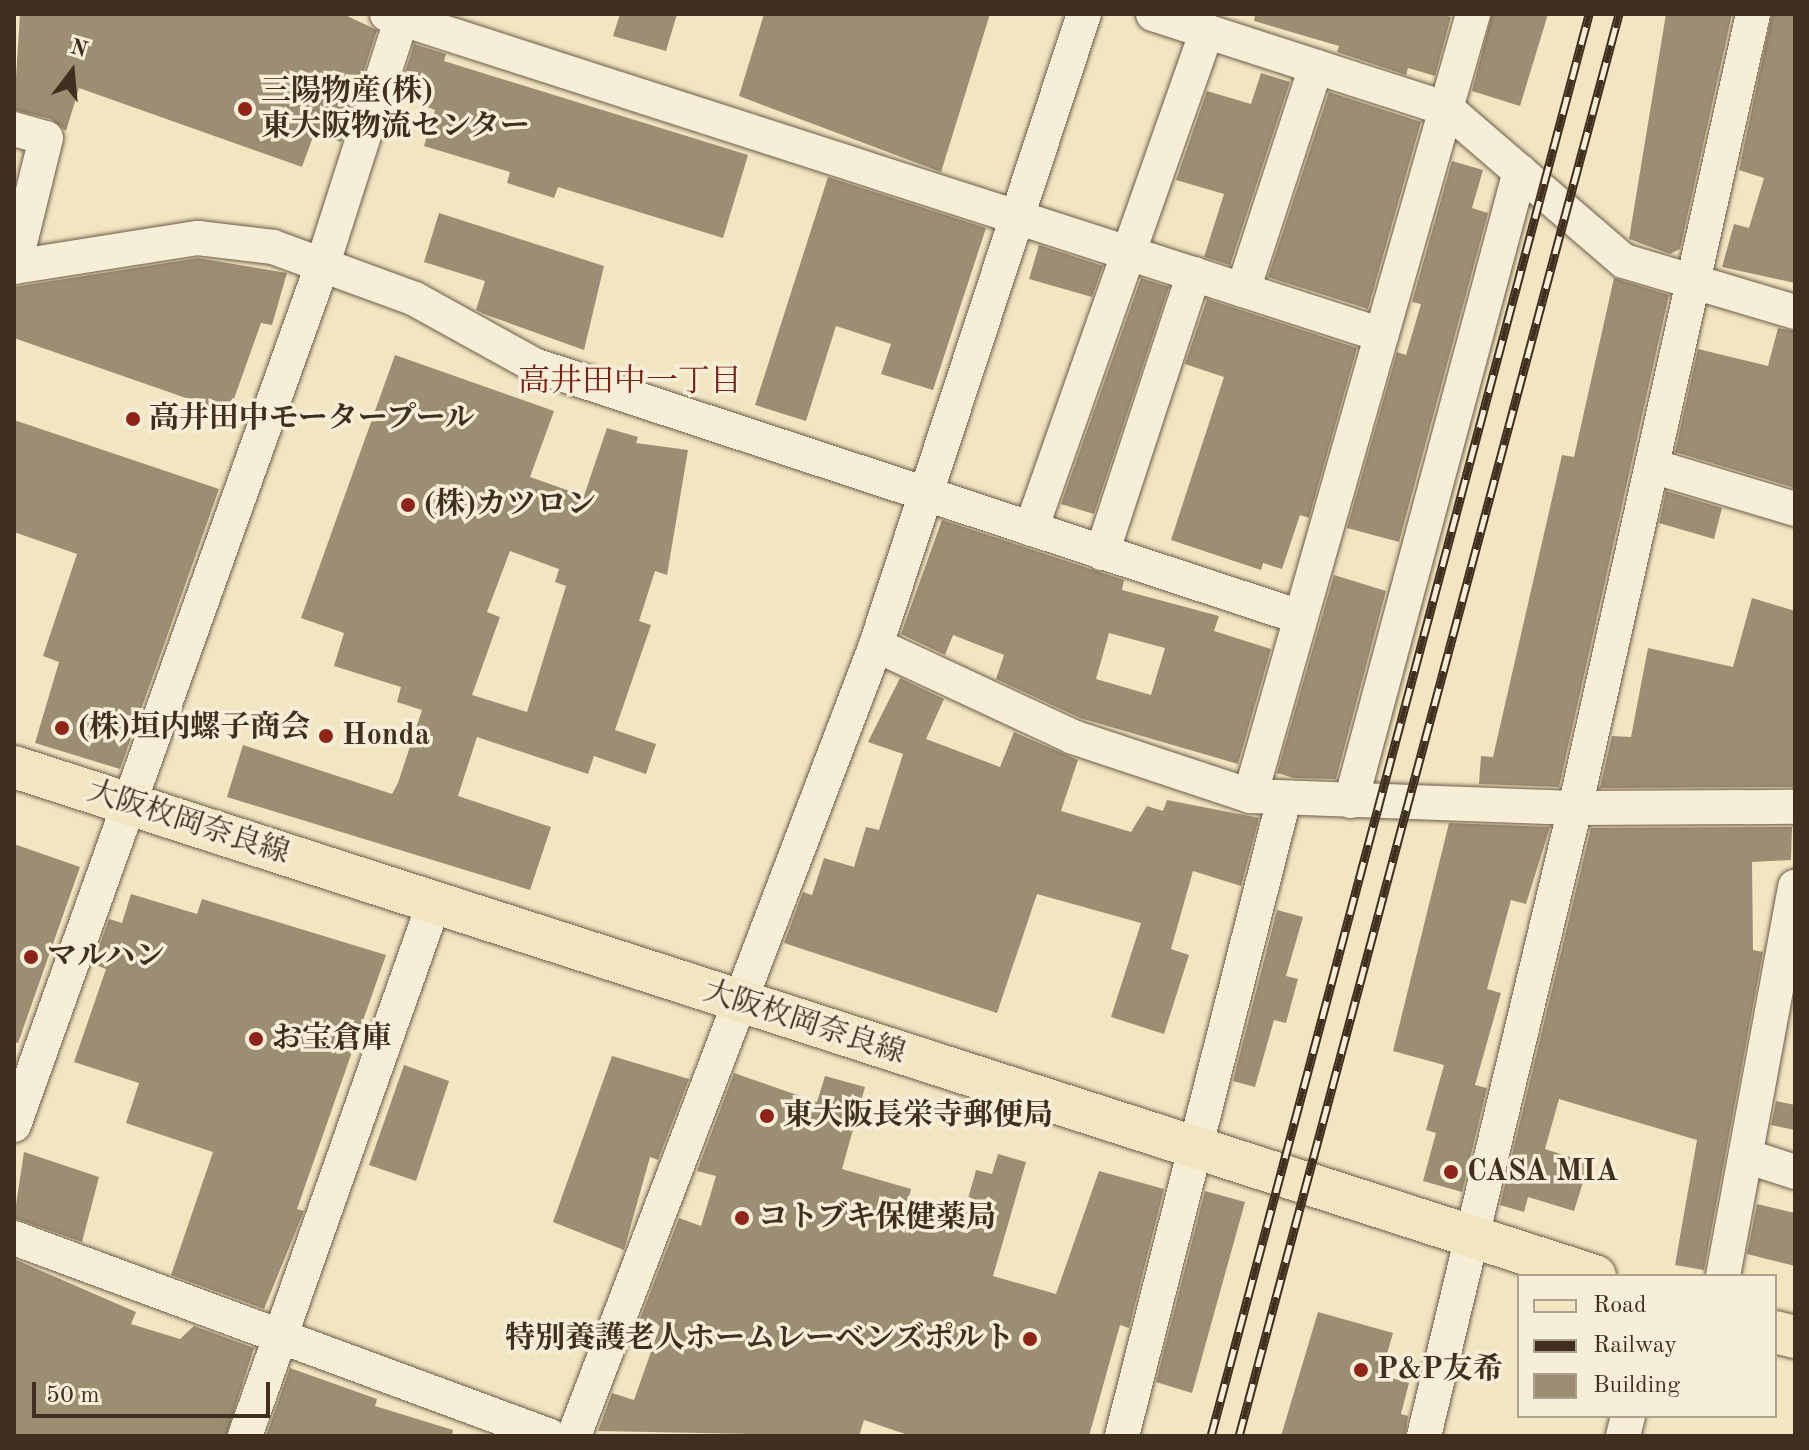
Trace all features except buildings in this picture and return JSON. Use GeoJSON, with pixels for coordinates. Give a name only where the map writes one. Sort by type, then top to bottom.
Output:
{"type":"FeatureCollection","features":[{"type":"Feature","properties":{"kind":"main road","name":"大阪枚岡奈良線"},"geometry":{"type":"LineString","coordinates":[[14,767],[742,1004],[1589,1274]]}},
{"type":"Feature","properties":{"kind":"street"},"geometry":{"type":"LineString","coordinates":[[574,1436],[742,1004],[876,645],[1084,14]]}},
{"type":"Feature","properties":{"kind":"street"},"geometry":{"type":"LineString","coordinates":[[1153,14],[1447,109],[1624,261],[1693,279],[1795,312]]}},
{"type":"Feature","properties":{"kind":"street"},"geometry":{"type":"LineString","coordinates":[[1250,796],[1473,14]]}},
{"type":"Feature","properties":{"kind":"street"},"geometry":{"type":"LineString","coordinates":[[1424,1436],[1575,808],[1753,14]]}},
{"type":"Feature","properties":{"kind":"street"},"geometry":{"type":"LineString","coordinates":[[14,1125],[323,263],[397,16],[1382,335]]}},
{"type":"Feature","properties":{"kind":"street"},"geometry":{"type":"LineString","coordinates":[[1031,529],[1126,252],[1207,31]]}},
{"type":"Feature","properties":{"kind":"street"},"geometry":{"type":"LineString","coordinates":[[1243,290],[1316,67]]}},
{"type":"Feature","properties":{"kind":"street"},"geometry":{"type":"LineString","coordinates":[[14,129],[46,138],[14,267],[210,237],[323,263],[415,299],[534,365],[928,492],[1102,553],[1300,617]]}},
{"type":"Feature","properties":{"kind":"street"},"geometry":{"type":"LineString","coordinates":[[1351,801],[1520,171]]}},
{"type":"Feature","properties":{"kind":"street"},"geometry":{"type":"LineString","coordinates":[[1102,553],[1194,274]]}},
{"type":"Feature","properties":{"kind":"street"},"geometry":{"type":"LineString","coordinates":[[1652,466],[1795,509]]}},
{"type":"Feature","properties":{"kind":"street"},"geometry":{"type":"LineString","coordinates":[[876,645],[1073,737],[1250,796],[1575,808],[1795,807]]}},
{"type":"Feature","properties":{"kind":"street"},"geometry":{"type":"LineString","coordinates":[[1122,1436],[1284,799]]}},
{"type":"Feature","properties":{"kind":"street"},"geometry":{"type":"LineString","coordinates":[[1723,1274],[1749,1157],[1795,887]]}},
{"type":"Feature","properties":{"kind":"street"},"geometry":{"type":"LineString","coordinates":[[245,1436],[434,903]]}},
{"type":"Feature","properties":{"kind":"street"},"geometry":{"type":"LineString","coordinates":[[1749,1157],[1795,1172]]}},
{"type":"Feature","properties":{"kind":"street"},"geometry":{"type":"LineString","coordinates":[[14,1238],[281,1331],[550,1436]]}},
{"type":"Feature","properties":{"kind":"railway"},"geometry":{"type":"LineString","coordinates":[[1211,1436],[1589,14]]}},
{"type":"Feature","properties":{"kind":"railway"},"geometry":{"type":"LineString","coordinates":[[1239,1436],[1619,14]]}},
{"type":"Feature","properties":{"kind":"place","name":"三陽物産(株) 東大阪物流センター"},"geometry":{"type":"Point","coordinates":[245,109]}},
{"type":"Feature","properties":{"kind":"place","name":"高井田中モータープール"},"geometry":{"type":"Point","coordinates":[133,419]}},
{"type":"Feature","properties":{"kind":"place","name":"(株)カツロン"},"geometry":{"type":"Point","coordinates":[408,505]}},
{"type":"Feature","properties":{"kind":"place","name":"(株)垣内螺子商会"},"geometry":{"type":"Point","coordinates":[62,728]}},
{"type":"Feature","properties":{"kind":"place","name":"Honda"},"geometry":{"type":"Point","coordinates":[326,736]}},
{"type":"Feature","properties":{"kind":"place","name":"マルハン"},"geometry":{"type":"Point","coordinates":[31,957]}},
{"type":"Feature","properties":{"kind":"place","name":"お宝倉庫"},"geometry":{"type":"Point","coordinates":[256,1039]}},
{"type":"Feature","properties":{"kind":"place","name":"東大阪長栄寺郵便局"},"geometry":{"type":"Point","coordinates":[767,1116]}},
{"type":"Feature","properties":{"kind":"place","name":"CASA MIA"},"geometry":{"type":"Point","coordinates":[1451,1172]}},
{"type":"Feature","properties":{"kind":"place","name":"コトブキ保健薬局"},"geometry":{"type":"Point","coordinates":[742,1218]}},
{"type":"Feature","properties":{"kind":"place","name":"特別養護老人ホームレーベンズポルト"},"geometry":{"type":"Point","coordinates":[1030,1339]}},
{"type":"Feature","properties":{"kind":"place","name":"P&P友希"},"geometry":{"type":"Point","coordinates":[1361,1370]}},
{"type":"Feature","properties":{"kind":"district","name":"高井田中一丁目"},"geometry":{"type":"Point","coordinates":[630,383]}}]}
